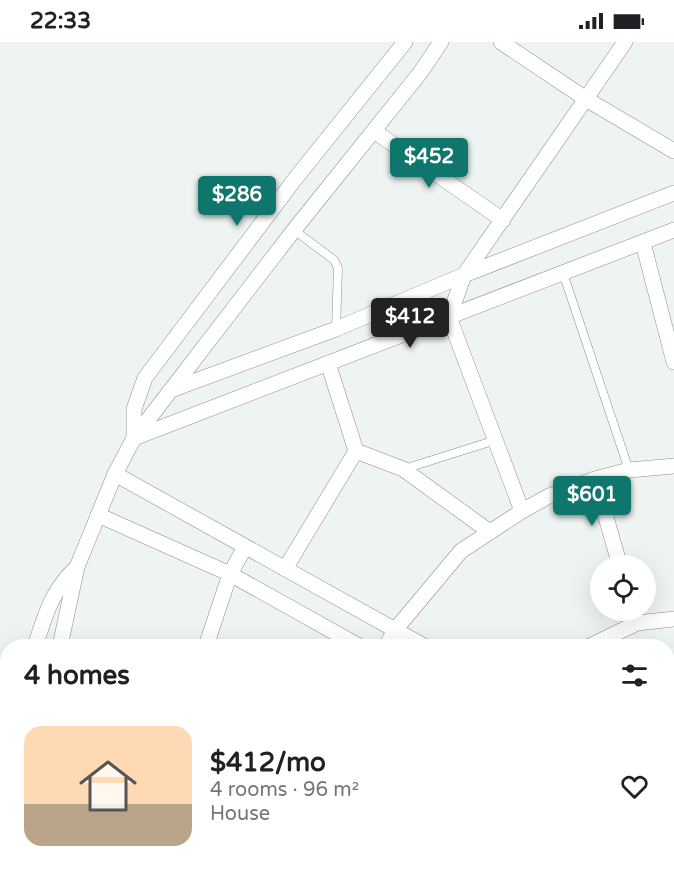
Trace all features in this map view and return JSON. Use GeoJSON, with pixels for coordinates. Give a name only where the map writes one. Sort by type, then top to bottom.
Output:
{"type":"FeatureCollection","features":[{"type":"Feature","properties":{"kind":"street"},"geometry":{"type":"LineString","coordinates":[[134,438],[134,409],[146,378],[295,179],[405,42]]}},
{"type":"Feature","properties":{"kind":"street"},"geometry":{"type":"LineString","coordinates":[[62,639],[77,567],[115,474],[134,438],[441,42]]}},
{"type":"Feature","properties":{"kind":"street"},"geometry":{"type":"LineString","coordinates":[[501,42],[586,99],[674,151]]}},
{"type":"Feature","properties":{"kind":"street"},"geometry":{"type":"LineString","coordinates":[[522,511],[449,317],[464,275],[625,42]]}},
{"type":"Feature","properties":{"kind":"street"},"geometry":{"type":"LineString","coordinates":[[374,131],[503,220]]}},
{"type":"Feature","properties":{"kind":"street"},"geometry":{"type":"LineString","coordinates":[[170,390],[336,329],[464,275],[674,193]]}},
{"type":"Feature","properties":{"kind":"street"},"geometry":{"type":"LineString","coordinates":[[134,438],[674,230]]}},
{"type":"Feature","properties":{"kind":"street"},"geometry":{"type":"LineString","coordinates":[[643,243],[674,362]]}},
{"type":"Feature","properties":{"kind":"street"},"geometry":{"type":"LineString","coordinates":[[285,569],[356,451],[328,363]]}},
{"type":"Feature","properties":{"kind":"street"},"geometry":{"type":"LineString","coordinates":[[356,451],[403,469],[490,532]]}},
{"type":"Feature","properties":{"kind":"street"},"geometry":{"type":"LineString","coordinates":[[390,639],[461,551],[522,511],[549,496],[595,479],[629,470],[674,466]]}},
{"type":"Feature","properties":{"kind":"street"},"geometry":{"type":"LineString","coordinates":[[115,474],[411,639]]}},
{"type":"Feature","properties":{"kind":"street"},"geometry":{"type":"LineString","coordinates":[[595,479],[617,555]]}},
{"type":"Feature","properties":{"kind":"street"},"geometry":{"type":"LineString","coordinates":[[98,515],[230,574],[346,639]]}},
{"type":"Feature","properties":{"kind":"street"},"geometry":{"type":"LineString","coordinates":[[208,639],[230,574],[245,547]]}},
{"type":"Feature","properties":{"kind":"street"},"geometry":{"type":"LineString","coordinates":[[37,639],[49,605],[61,582],[77,567]]}},
{"type":"Feature","properties":{"kind":"street"},"geometry":{"type":"LineString","coordinates":[[656,618],[674,619]]}},
{"type":"Feature","properties":{"kind":"street"},"geometry":{"type":"LineString","coordinates":[[600,639],[630,621]]}},
{"type":"Feature","properties":{"kind":"lane"},"geometry":{"type":"LineString","coordinates":[[294,230],[334,260],[338,268],[336,329]]}},
{"type":"Feature","properties":{"kind":"lane"},"geometry":{"type":"LineString","coordinates":[[563,273],[629,470]]}},
{"type":"Feature","properties":{"kind":"lane"},"geometry":{"type":"LineString","coordinates":[[403,469],[496,440]]}}]}
